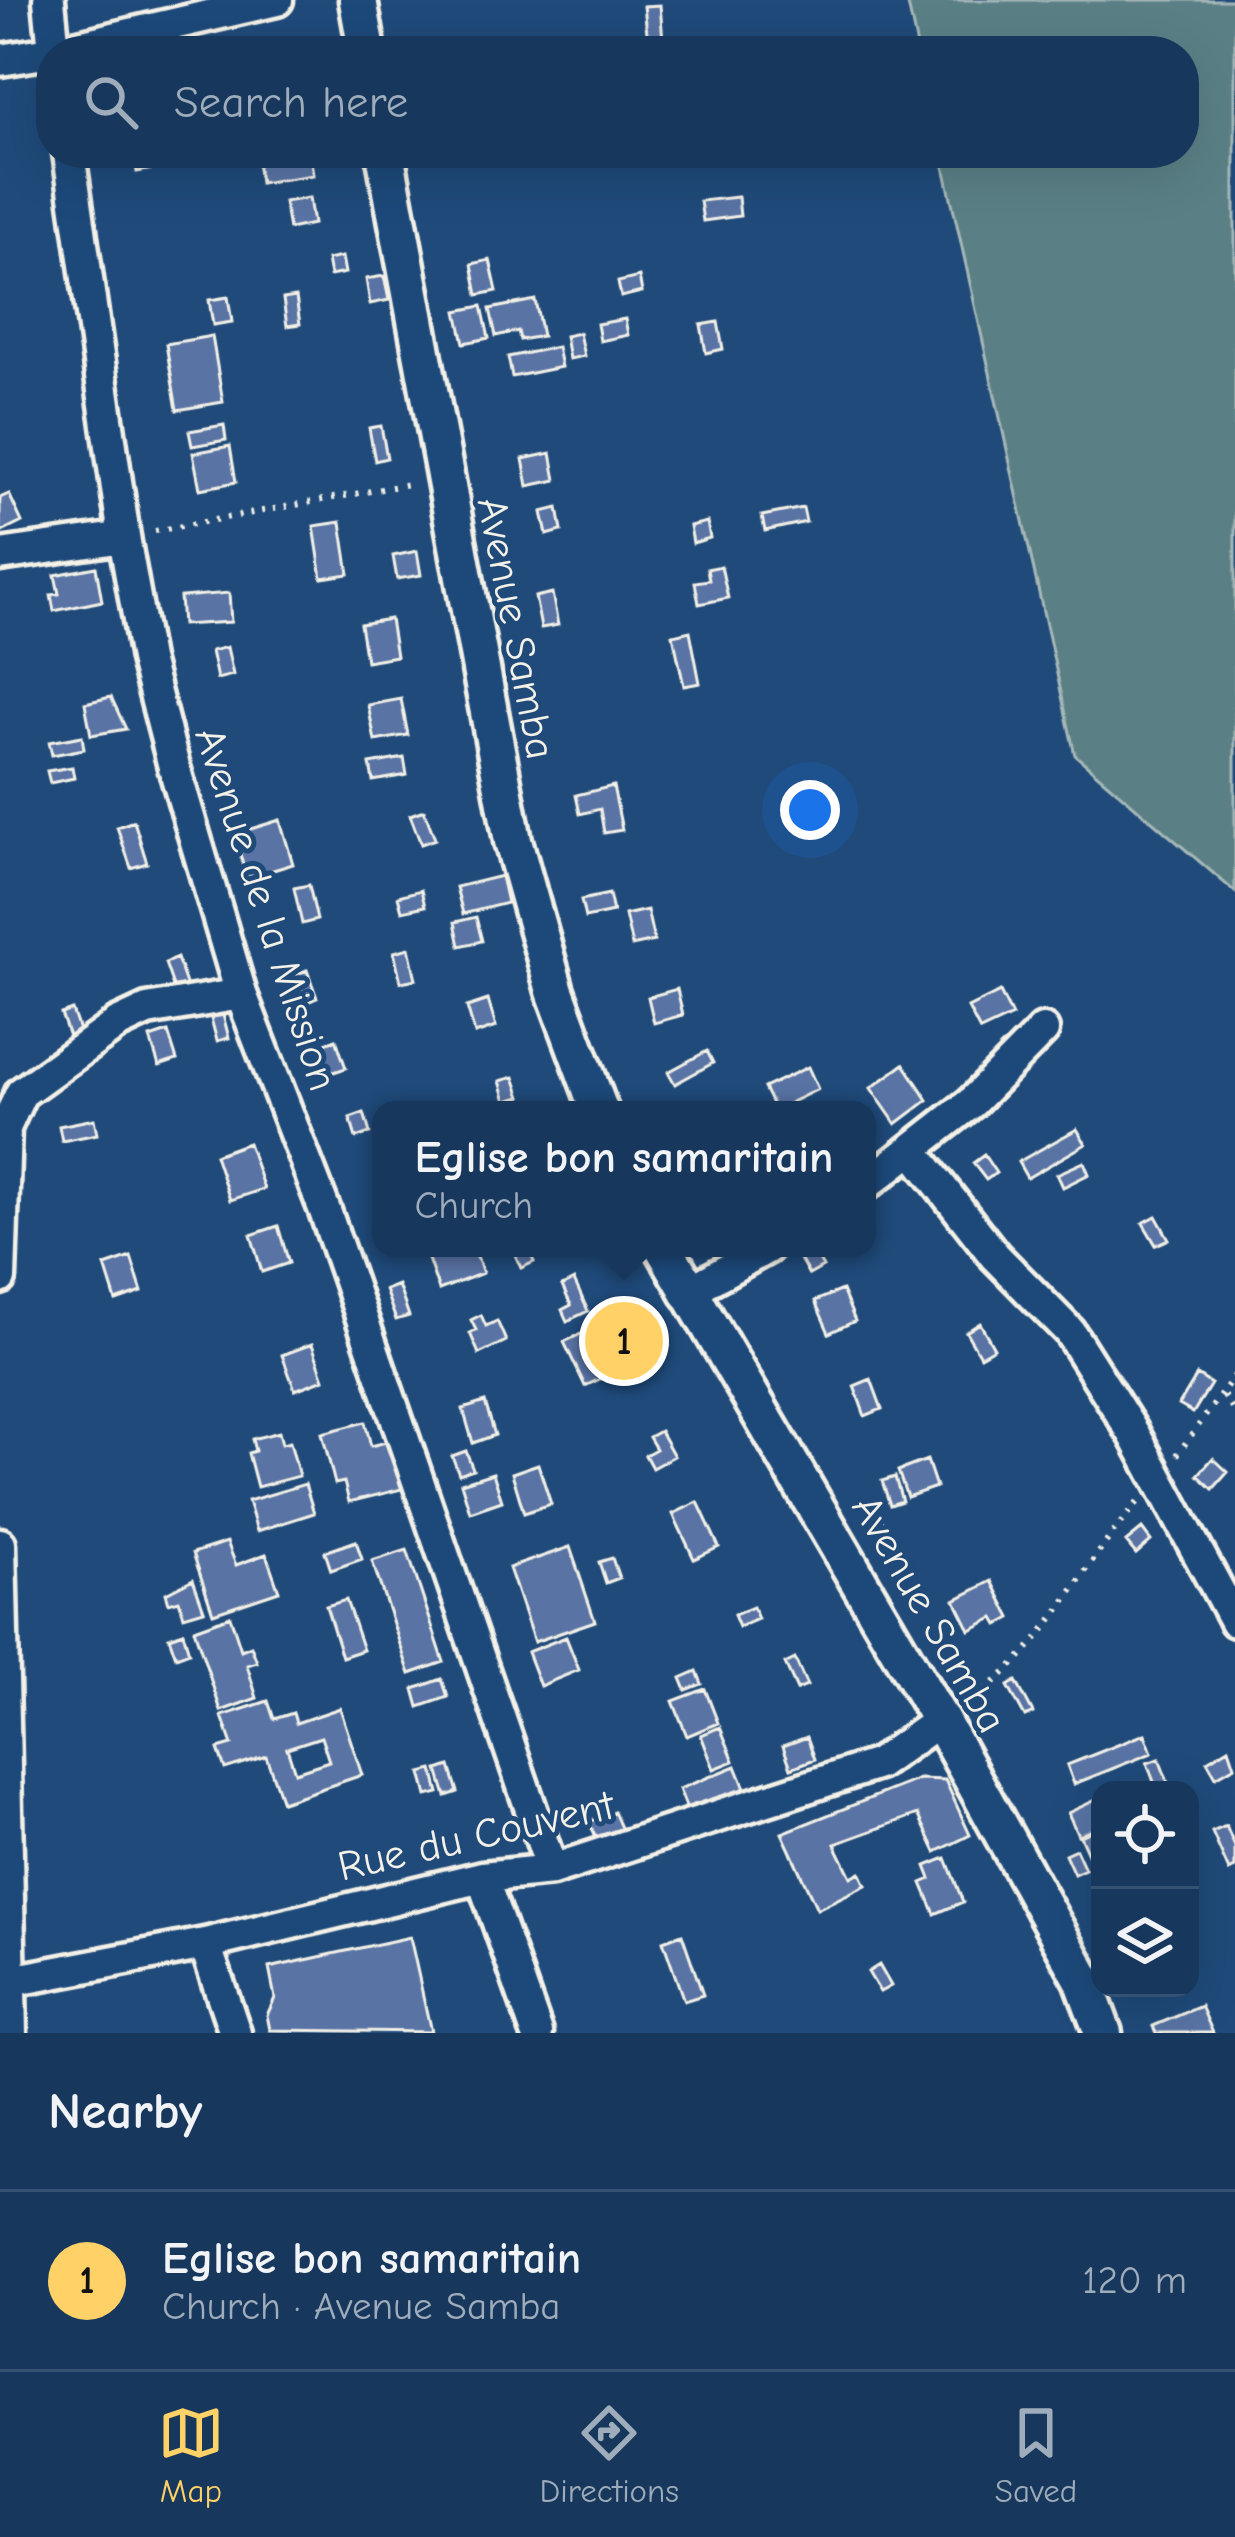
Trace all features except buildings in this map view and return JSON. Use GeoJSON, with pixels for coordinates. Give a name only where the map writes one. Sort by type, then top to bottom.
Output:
{"type":"FeatureCollection","features":[{"type":"Feature","properties":{"kind":"street"},"geometry":{"type":"LineString","coordinates":[[49,0],[53,36]]}},
{"type":"Feature","properties":{"kind":"street"},"geometry":{"type":"LineString","coordinates":[[120,36],[277,0]]}},
{"type":"Feature","properties":{"kind":"street"},"geometry":{"type":"LineString","coordinates":[[358,0],[364,36]]}},
{"type":"Feature","properties":{"kind":"street"},"geometry":{"type":"LineString","coordinates":[[0,60],[36,54]]}},
{"type":"Feature","properties":{"kind":"street","name":"Avenue de la Mission"},"geometry":{"type":"LineString","coordinates":[[71,168],[146,659],[241,994],[333,1234],[552,1870]]}},
{"type":"Feature","properties":{"kind":"street","name":"Avenue Samba"},"geometry":{"type":"LineString","coordinates":[[388,168],[441,478],[513,841],[555,991],[596,1101]]}},
{"type":"Feature","properties":{"kind":"street"},"geometry":{"type":"LineString","coordinates":[[0,555],[124,536]]}},
{"type":"Feature","properties":{"kind":"street"},"geometry":{"type":"LineString","coordinates":[[0,1278],[5,1128],[21,1094],[132,1017],[241,994]]}},
{"type":"Feature","properties":{"kind":"street"},"geometry":{"type":"LineString","coordinates":[[876,1178],[914,1152],[1043,1030]]}},
{"type":"Feature","properties":{"kind":"street"},"geometry":{"type":"LineString","coordinates":[[914,1152],[995,1256],[1069,1331],[1158,1479],[1235,1621]]}},
{"type":"Feature","properties":{"kind":"street","name":"Avenue Samba"},"geometry":{"type":"LineString","coordinates":[[668,1257],[940,1720],[1084,1978],[1102,2033]]}},
{"type":"Feature","properties":{"kind":"street"},"geometry":{"type":"LineString","coordinates":[[686,1293],[751,1257]]}},
{"type":"Feature","properties":{"kind":"street"},"geometry":{"type":"LineString","coordinates":[[0,1544],[11,2033]]}},
{"type":"Feature","properties":{"kind":"street","name":"Rue du Couvent"},"geometry":{"type":"LineString","coordinates":[[11,1981],[205,1944],[482,1877],[552,1870],[878,1764],[940,1720]]}},
{"type":"Feature","properties":{"kind":"street"},"geometry":{"type":"LineString","coordinates":[[482,1877],[537,2033]]}},
{"type":"Feature","properties":{"kind":"street"},"geometry":{"type":"LineString","coordinates":[[205,1944],[235,2033]]}},
{"type":"Feature","properties":{"kind":"path"},"geometry":{"type":"LineString","coordinates":[[124,536],[441,478]]}},
{"type":"Feature","properties":{"kind":"path"},"geometry":{"type":"LineString","coordinates":[[940,1720],[990,1688],[1030,1654],[1104,1541],[1224,1396],[1235,1375]]}},
{"type":"Feature","properties":{"kind":"path"},"geometry":{"type":"LineString","coordinates":[[1224,1396],[1235,1413]]}},
{"type":"Feature","properties":{"kind":"green space"},"geometry":{"type":"Polygon","coordinates":[[[907,0],[1235,0],[1235,892],[1075,755],[944,168],[1199,168],[1199,36],[915,36],[907,0]]]}},
{"type":"Feature","properties":{"kind":"place","name":"Eglise bon samaritain"},"geometry":{"type":"Point","coordinates":[624,1341]}}]}
